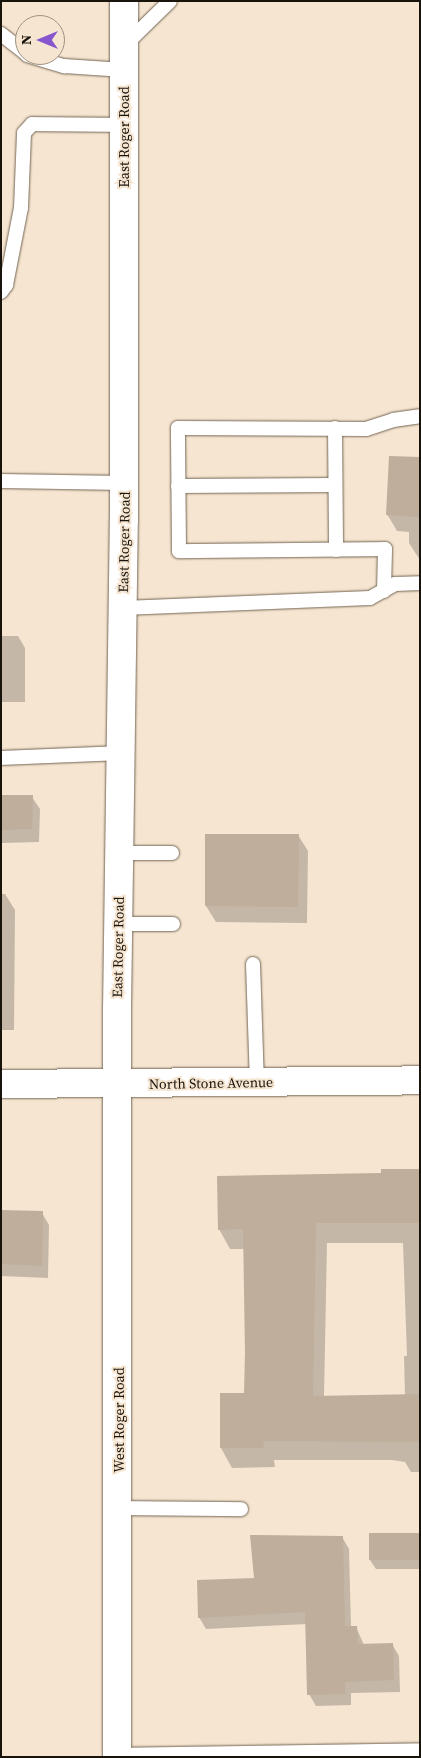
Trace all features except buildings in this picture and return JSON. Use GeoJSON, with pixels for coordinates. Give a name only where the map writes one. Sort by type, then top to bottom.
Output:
{"type":"FeatureCollection","features":[{"type":"Feature","properties":{"kind":"street","name":"East Roger Road"},"geometry":{"type":"LineString","coordinates":[[117,1084],[124,482],[124,1]]}},
{"type":"Feature","properties":{"kind":"street","name":"North Stone Avenue"},"geometry":{"type":"LineString","coordinates":[[1,1084],[420,1080]]}},
{"type":"Feature","properties":{"kind":"street","name":"West Roger Road"},"geometry":{"type":"LineString","coordinates":[[117,1084],[119,1508],[117,1756]]}},
{"type":"Feature","properties":{"kind":"lane"},"geometry":{"type":"LineString","coordinates":[[61,65],[124,58],[170,1]]}},
{"type":"Feature","properties":{"kind":"lane"},"geometry":{"type":"LineString","coordinates":[[1,34],[15,45]]}},
{"type":"Feature","properties":{"kind":"lane"},"geometry":{"type":"LineString","coordinates":[[1,292],[6,285],[21,208],[24,133],[32,124],[124,125]]}},
{"type":"Feature","properties":{"kind":"lane"},"geometry":{"type":"LineString","coordinates":[[384,591],[385,549],[179,551],[178,428],[366,429],[393,420],[420,416]]}},
{"type":"Feature","properties":{"kind":"lane"},"geometry":{"type":"LineString","coordinates":[[335,428],[336,550]]}},
{"type":"Feature","properties":{"kind":"lane"},"geometry":{"type":"LineString","coordinates":[[1,481],[124,482]]}},
{"type":"Feature","properties":{"kind":"lane"},"geometry":{"type":"LineString","coordinates":[[178,486],[335,485]]}},
{"type":"Feature","properties":{"kind":"lane"},"geometry":{"type":"LineString","coordinates":[[123,608],[370,598],[395,584],[420,582]]}},
{"type":"Feature","properties":{"kind":"lane"},"geometry":{"type":"LineString","coordinates":[[1,758],[121,752]]}},
{"type":"Feature","properties":{"kind":"lane"},"geometry":{"type":"LineString","coordinates":[[119,853],[172,853]]}},
{"type":"Feature","properties":{"kind":"lane"},"geometry":{"type":"LineString","coordinates":[[118,924],[173,924]]}},
{"type":"Feature","properties":{"kind":"lane"},"geometry":{"type":"LineString","coordinates":[[253,964],[257,1082]]}},
{"type":"Feature","properties":{"kind":"lane"},"geometry":{"type":"LineString","coordinates":[[119,1508],[241,1509]]}},
{"type":"Feature","properties":{"kind":"lane"},"geometry":{"type":"LineString","coordinates":[[117,1756],[420,1750]]}}]}
